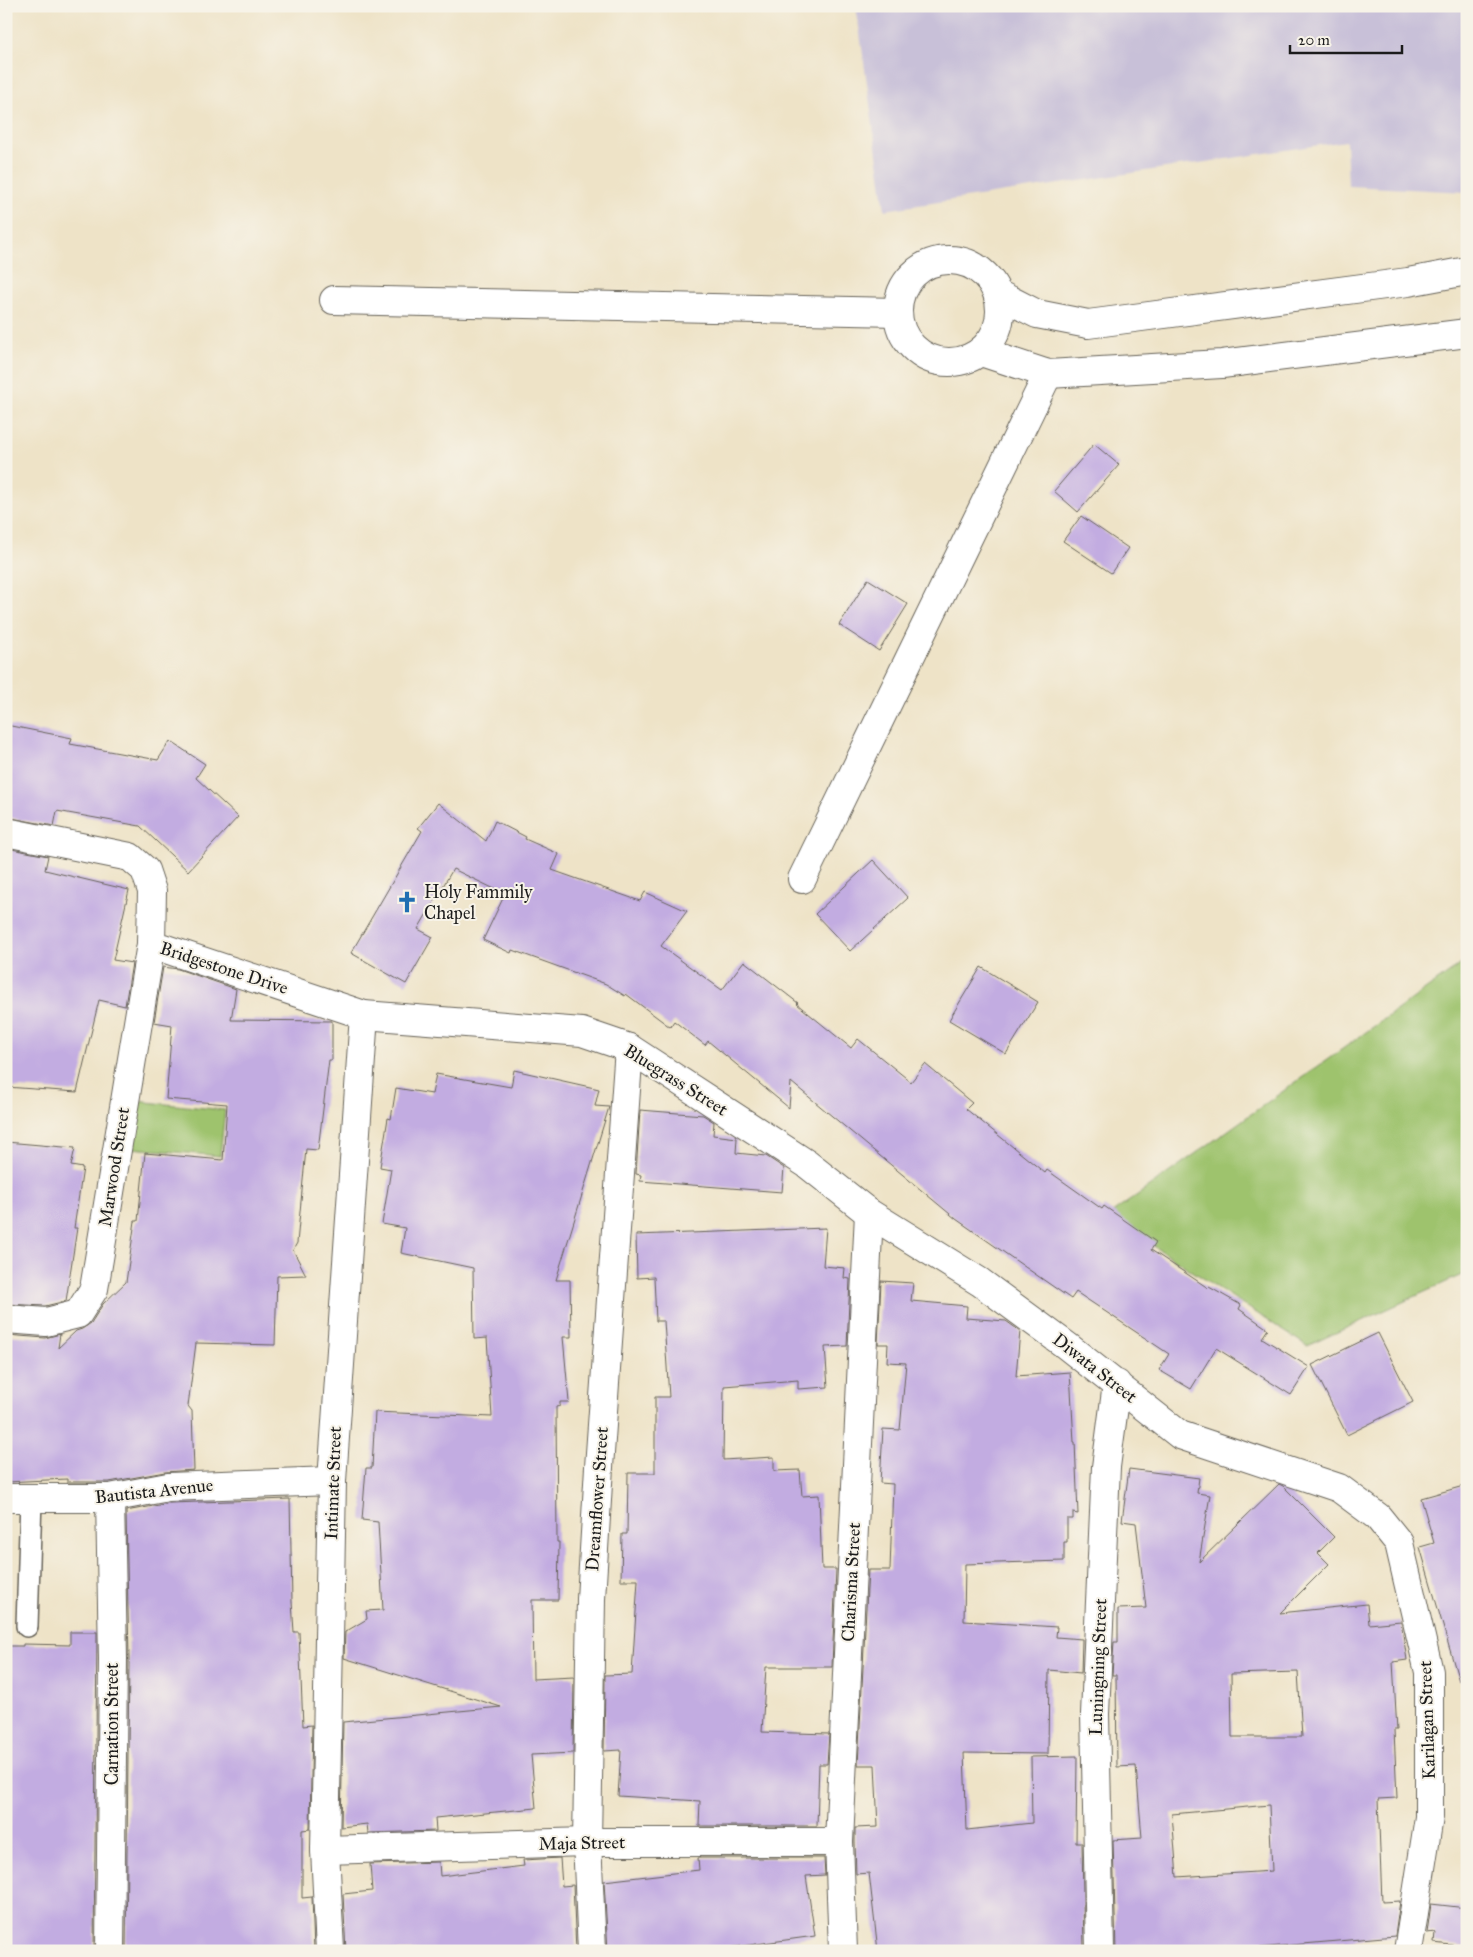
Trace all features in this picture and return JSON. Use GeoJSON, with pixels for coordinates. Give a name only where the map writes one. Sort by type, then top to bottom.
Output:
{"type":"FeatureCollection","features":[{"type":"Feature","properties":{"kind":"street"},"geometry":{"type":"LineString","coordinates":[[948,260],[964,262],[979,269],[990,280],[998,294],[1000,310],[998,326],[991,340],[981,352],[966,359],[950,362],[920,353],[908,342],[901,328],[898,312],[900,296],[907,282],[919,270],[933,263],[948,260]]}},
{"type":"Feature","properties":{"kind":"street"},"geometry":{"type":"LineString","coordinates":[[998,294],[1037,314],[1088,324],[1408,282],[1467,271]]}},
{"type":"Feature","properties":{"kind":"street"},"geometry":{"type":"LineString","coordinates":[[334,300],[898,312]]}},
{"type":"Feature","properties":{"kind":"street"},"geometry":{"type":"LineString","coordinates":[[981,352],[1048,374],[1222,364],[1467,333]]}},
{"type":"Feature","properties":{"kind":"street"},"geometry":{"type":"LineString","coordinates":[[802,879],[1048,374]]}},
{"type":"Feature","properties":{"kind":"street","name":"Bridgestone Drive"},"geometry":{"type":"LineString","coordinates":[[6,832],[130,856],[145,870],[152,891],[151,944],[364,1015]]}},
{"type":"Feature","properties":{"kind":"street","name":"Marwood Street"},"geometry":{"type":"LineString","coordinates":[[6,1319],[46,1322],[78,1314],[94,1289],[151,944]]}},
{"type":"Feature","properties":{"kind":"street","name":"Bluegrass Street"},"geometry":{"type":"LineString","coordinates":[[364,1015],[582,1032],[630,1048],[807,1164],[869,1213]]}},
{"type":"Feature","properties":{"kind":"street","name":"Intimate Street"},"geometry":{"type":"LineString","coordinates":[[330,1951],[325,1850],[332,1481],[364,1015]]}},
{"type":"Feature","properties":{"kind":"street","name":"Dreamflower Street"},"geometry":{"type":"LineString","coordinates":[[592,1951],[587,1842],[591,1598],[630,1048]]}},
{"type":"Feature","properties":{"kind":"street","name":"Diwata Street"},"geometry":{"type":"LineString","coordinates":[[869,1213],[980,1282],[1117,1384],[1180,1435],[1339,1488]]}},
{"type":"Feature","properties":{"kind":"street","name":"Charisma Street"},"geometry":{"type":"LineString","coordinates":[[843,1951],[839,1842],[869,1213]]}},
{"type":"Feature","properties":{"kind":"street","name":"Luningning Street"},"geometry":{"type":"LineString","coordinates":[[1100,1951],[1095,1714],[1106,1467],[1117,1384]]}},
{"type":"Feature","properties":{"kind":"street","name":"Bautista Avenue"},"geometry":{"type":"LineString","coordinates":[[19,1498],[110,1498],[168,1487],[332,1481]]}},
{"type":"Feature","properties":{"kind":"street","name":"Karilagan Street"},"geometry":{"type":"LineString","coordinates":[[1339,1488],[1378,1517],[1399,1543],[1429,1672],[1429,1817],[1408,1951]]}},
{"type":"Feature","properties":{"kind":"street","name":"Carnation Street"},"geometry":{"type":"LineString","coordinates":[[110,1498],[113,1659],[110,1951]]}},
{"type":"Feature","properties":{"kind":"street","name":"Maja Street"},"geometry":{"type":"LineString","coordinates":[[325,1850],[587,1842],[839,1842]]}},
{"type":"Feature","properties":{"kind":"lane"},"geometry":{"type":"LineString","coordinates":[[19,1498],[27,1626]]}},
{"type":"Feature","properties":{"kind":"shaded area"},"geometry":{"type":"Polygon","coordinates":[[[856,6],[1467,6],[1467,192],[1348,186],[1346,141],[885,210],[856,6]]]}},
{"type":"Feature","properties":{"kind":"green space"},"geometry":{"type":"Polygon","coordinates":[[[1467,960],[1467,1279],[1464,1274],[1307,1346],[1108,1216],[1467,960]]]}},
{"type":"Feature","properties":{"kind":"green space"},"geometry":{"type":"Polygon","coordinates":[[[136,1101],[225,1110],[220,1156],[131,1148],[136,1101]]]}},
{"type":"Feature","properties":{"kind":"building"},"geometry":{"type":"Polygon","coordinates":[[[1094,444],[1119,465],[1078,512],[1054,491],[1094,444]]]}},
{"type":"Feature","properties":{"kind":"building"},"geometry":{"type":"Polygon","coordinates":[[[1081,516],[1128,548],[1111,573],[1063,541],[1081,516]]]}},
{"type":"Feature","properties":{"kind":"building"},"geometry":{"type":"Polygon","coordinates":[[[868,579],[908,604],[879,651],[839,625],[868,579]]]}},
{"type":"Feature","properties":{"kind":"building"},"geometry":{"type":"Polygon","coordinates":[[[6,725],[72,738],[70,744],[158,760],[170,741],[205,764],[196,778],[238,817],[188,871],[140,826],[57,811],[54,826],[6,817],[6,725]]]}},
{"type":"Feature","properties":{"kind":"building"},"geometry":{"type":"Polygon","coordinates":[[[438,803],[486,841],[495,821],[526,837],[525,839],[559,854],[552,870],[640,901],[645,892],[687,911],[661,946],[722,990],[744,961],[851,1048],[858,1039],[911,1082],[925,1064],[972,1103],[966,1109],[1045,1173],[1047,1170],[1102,1209],[1104,1206],[1156,1242],[1151,1250],[1208,1288],[1241,1305],[1239,1309],[1268,1329],[1262,1338],[1309,1367],[1291,1395],[1216,1348],[1191,1389],[1159,1370],[1169,1354],[1076,1292],[1071,1299],[956,1219],[791,1082],[789,1108],[708,1041],[705,1045],[674,1021],[670,1027],[626,994],[625,996],[606,984],[512,950],[511,953],[483,940],[505,894],[453,869],[418,929],[433,937],[406,984],[351,953],[422,831],[418,828],[438,803]]]}},
{"type":"Feature","properties":{"kind":"building"},"geometry":{"type":"Polygon","coordinates":[[[6,848],[48,856],[45,870],[129,890],[113,960],[132,963],[125,1006],[99,1000],[77,1092],[6,1087],[6,848]]]}},
{"type":"Feature","properties":{"kind":"building"},"geometry":{"type":"Polygon","coordinates":[[[873,860],[908,898],[850,951],[815,914],[873,860]]]}},
{"type":"Feature","properties":{"kind":"building"},"geometry":{"type":"Polygon","coordinates":[[[163,967],[178,969],[236,989],[231,1020],[332,1021],[332,1060],[329,1060],[318,1150],[306,1149],[297,1243],[293,1250],[306,1275],[277,1276],[275,1345],[196,1343],[188,1406],[192,1411],[194,1470],[165,1472],[109,1482],[67,1482],[67,1479],[6,1482],[9,1349],[6,1335],[45,1338],[60,1334],[58,1348],[76,1331],[91,1323],[103,1304],[126,1282],[135,1221],[138,1221],[145,1153],[223,1160],[227,1104],[166,1099],[172,1025],[154,1022],[163,967]]]}},
{"type":"Feature","properties":{"kind":"building"},"geometry":{"type":"Polygon","coordinates":[[[981,967],[1038,1002],[1006,1054],[949,1020],[981,967]]]}},
{"type":"Feature","properties":{"kind":"building"},"geometry":{"type":"Polygon","coordinates":[[[514,1070],[599,1089],[595,1106],[609,1107],[556,1280],[570,1280],[571,1337],[563,1337],[569,1402],[560,1402],[560,1406],[556,1407],[557,1542],[559,1542],[558,1600],[532,1600],[533,1679],[574,1677],[573,1753],[531,1755],[536,1808],[435,1818],[436,1831],[368,1833],[367,1824],[341,1827],[343,1722],[501,1707],[344,1658],[345,1632],[367,1619],[366,1611],[383,1610],[378,1522],[362,1520],[366,1468],[372,1468],[375,1412],[492,1417],[487,1338],[474,1339],[473,1268],[401,1253],[405,1228],[382,1224],[391,1169],[380,1167],[388,1118],[391,1119],[396,1088],[432,1094],[436,1074],[511,1087],[514,1070]]]}},
{"type":"Feature","properties":{"kind":"building"},"geometry":{"type":"Polygon","coordinates":[[[640,1110],[703,1115],[714,1122],[713,1135],[737,1138],[736,1153],[766,1156],[784,1168],[782,1192],[640,1181],[641,1175],[636,1174],[640,1110]]]}},
{"type":"Feature","properties":{"kind":"building"},"geometry":{"type":"Polygon","coordinates":[[[6,1142],[75,1148],[71,1166],[83,1168],[74,1228],[77,1228],[66,1301],[45,1306],[6,1304],[6,1142]]]}},
{"type":"Feature","properties":{"kind":"building"},"geometry":{"type":"Polygon","coordinates":[[[826,1228],[823,1266],[845,1268],[844,1278],[850,1279],[847,1346],[825,1347],[828,1387],[798,1389],[798,1380],[724,1386],[723,1460],[774,1457],[774,1471],[800,1470],[802,1496],[819,1495],[822,1569],[836,1569],[832,1667],[766,1667],[762,1732],[829,1734],[827,1764],[819,1764],[817,1826],[699,1826],[700,1801],[618,1796],[621,1750],[604,1751],[605,1675],[632,1674],[638,1580],[621,1580],[622,1534],[627,1534],[628,1473],[655,1473],[655,1397],[669,1397],[664,1321],[656,1321],[654,1277],[637,1278],[636,1235],[826,1228]]]}},
{"type":"Feature","properties":{"kind":"building"},"geometry":{"type":"Polygon","coordinates":[[[881,1281],[913,1283],[911,1301],[967,1306],[966,1318],[1006,1321],[1020,1331],[1016,1376],[1070,1372],[1078,1514],[1073,1513],[1073,1519],[1067,1519],[1067,1542],[1064,1542],[1064,1561],[965,1564],[964,1621],[1057,1627],[1056,1637],[1082,1639],[1081,1673],[1049,1670],[1048,1754],[964,1753],[967,1830],[1032,1823],[1031,1757],[1077,1756],[1076,1843],[1082,1843],[1084,1951],[878,1951],[869,1873],[856,1874],[855,1842],[855,1828],[878,1827],[875,1765],[858,1765],[868,1570],[890,1570],[893,1484],[880,1483],[883,1429],[900,1430],[906,1363],[887,1362],[888,1344],[878,1344],[881,1281]]]}},
{"type":"Feature","properties":{"kind":"building"},"geometry":{"type":"Polygon","coordinates":[[[1378,1333],[1413,1402],[1347,1435],[1312,1365],[1378,1333]]]}},
{"type":"Feature","properties":{"kind":"building"},"geometry":{"type":"Polygon","coordinates":[[[1129,1469],[1199,1478],[1197,1493],[1210,1495],[1199,1562],[1279,1484],[1334,1537],[1318,1553],[1329,1564],[1280,1613],[1367,1604],[1369,1624],[1401,1621],[1407,1660],[1393,1662],[1397,1730],[1394,1730],[1397,1798],[1378,1799],[1382,1902],[1400,1901],[1395,1936],[1223,1951],[1116,1951],[1113,1840],[1142,1838],[1136,1766],[1117,1767],[1116,1675],[1112,1675],[1114,1642],[1118,1642],[1118,1609],[1146,1608],[1136,1523],[1122,1521],[1129,1469]],[[1298,1672],[1231,1674],[1232,1737],[1302,1737],[1298,1672]],[[1269,1805],[1172,1814],[1177,1877],[1272,1871],[1269,1805]]]}},
{"type":"Feature","properties":{"kind":"building"},"geometry":{"type":"Polygon","coordinates":[[[1467,1485],[1467,1680],[1459,1681],[1420,1547],[1434,1543],[1421,1498],[1467,1485]]]}},
{"type":"Feature","properties":{"kind":"building"},"geometry":{"type":"Polygon","coordinates":[[[290,1499],[292,1602],[294,1632],[299,1632],[303,1726],[312,1725],[310,1829],[302,1830],[302,1898],[312,1897],[314,1951],[126,1951],[129,1659],[126,1511],[170,1503],[290,1499]]]}},
{"type":"Feature","properties":{"kind":"building"},"geometry":{"type":"Polygon","coordinates":[[[70,1632],[97,1632],[94,1951],[6,1951],[6,1646],[23,1646],[23,1644],[70,1645],[70,1632]]]}},
{"type":"Feature","properties":{"kind":"building"},"geometry":{"type":"Polygon","coordinates":[[[560,1858],[562,1886],[573,1885],[576,1951],[346,1951],[343,1894],[372,1891],[370,1864],[439,1862],[440,1876],[524,1866],[523,1860],[560,1858]]]}},
{"type":"Feature","properties":{"kind":"building"},"geometry":{"type":"Polygon","coordinates":[[[698,1858],[824,1858],[825,1875],[806,1876],[815,1936],[705,1951],[608,1951],[604,1881],[699,1870],[698,1858]]]}},
{"type":"Feature","properties":{"kind":"building"},"geometry":{"type":"Polygon","coordinates":[[[1431,1904],[1467,1908],[1467,1947],[1434,1943],[1435,1932],[1427,1933],[1431,1904]]]}},
{"type":"Feature","properties":{"kind":"place","name":"Holy Fammily Chapel"},"geometry":{"type":"Point","coordinates":[407,902]}}]}
